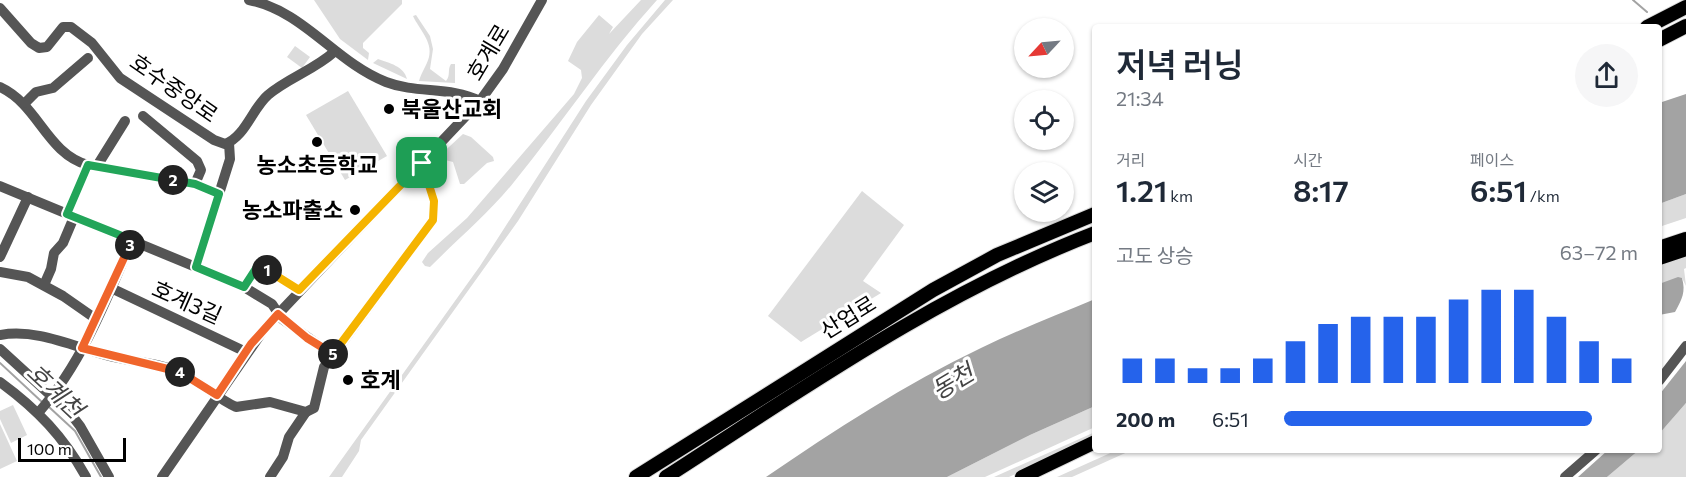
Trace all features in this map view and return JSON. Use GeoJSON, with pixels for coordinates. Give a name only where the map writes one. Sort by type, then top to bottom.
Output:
{"type":"FeatureCollection","features":[{"type":"Feature","properties":{"kind":"main road"},"geometry":{"type":"LineString","coordinates":[[1653,24],[1686,7]]}},
{"type":"Feature","properties":{"kind":"main road"},"geometry":{"type":"LineString","coordinates":[[1662,38],[1686,26]]}},
{"type":"Feature","properties":{"kind":"main road","name":"산업로"},"geometry":{"type":"LineString","coordinates":[[636,477],[933,290],[997,255],[1092,215]]}},
{"type":"Feature","properties":{"kind":"main road","name":"산업로"},"geometry":{"type":"LineString","coordinates":[[666,477],[941,303],[1006,269],[1092,233]]}},
{"type":"Feature","properties":{"kind":"main road"},"geometry":{"type":"LineString","coordinates":[[1662,247],[1686,239]]}},
{"type":"Feature","properties":{"kind":"main road"},"geometry":{"type":"LineString","coordinates":[[1662,257],[1686,249]]}},
{"type":"Feature","properties":{"kind":"main road"},"geometry":{"type":"LineString","coordinates":[[1022,477],[1092,443]]}},
{"type":"Feature","properties":{"kind":"main road"},"geometry":{"type":"LineString","coordinates":[[1042,477],[1094,453]]}},
{"type":"Feature","properties":{"kind":"street"},"geometry":{"type":"LineString","coordinates":[[249,0],[280,10],[296,20],[350,64],[386,82],[413,88],[457,92],[480,101]]}},
{"type":"Feature","properties":{"kind":"street","name":"호계로"},"geometry":{"type":"LineString","coordinates":[[162,477],[246,352],[278,314],[480,101],[503,69],[542,0]]}},
{"type":"Feature","properties":{"kind":"street","name":"호수중앙로"},"geometry":{"type":"LineString","coordinates":[[0,8],[31,43],[39,48],[47,47],[63,27],[71,27],[92,43],[120,78],[214,140],[225,144],[229,143],[268,95],[318,65],[334,52]]}},
{"type":"Feature","properties":{"kind":"street"},"geometry":{"type":"LineString","coordinates":[[25,103],[36,92],[53,88],[88,58]]}},
{"type":"Feature","properties":{"kind":"street"},"geometry":{"type":"LineString","coordinates":[[0,87],[25,103],[58,149],[77,162],[195,184],[219,194]]}},
{"type":"Feature","properties":{"kind":"street"},"geometry":{"type":"LineString","coordinates":[[143,116],[200,165],[195,184]]}},
{"type":"Feature","properties":{"kind":"street"},"geometry":{"type":"LineString","coordinates":[[44,285],[51,269],[54,253],[63,243],[70,215],[92,166],[125,121]]}},
{"type":"Feature","properties":{"kind":"street"},"geometry":{"type":"LineString","coordinates":[[196,267],[230,159],[229,143]]}},
{"type":"Feature","properties":{"kind":"street"},"geometry":{"type":"LineString","coordinates":[[270,477],[283,457],[289,437],[306,412],[314,408],[324,367],[433,220],[434,201],[422,163]]}},
{"type":"Feature","properties":{"kind":"street"},"geometry":{"type":"LineString","coordinates":[[0,186],[244,287],[272,304],[278,314],[333,355]]}},
{"type":"Feature","properties":{"kind":"street"},"geometry":{"type":"LineString","coordinates":[[0,257],[28,197]]}},
{"type":"Feature","properties":{"kind":"street"},"geometry":{"type":"LineString","coordinates":[[41,411],[53,396],[82,348],[132,240]]}},
{"type":"Feature","properties":{"kind":"street"},"geometry":{"type":"LineString","coordinates":[[244,287],[259,264],[299,290]]}},
{"type":"Feature","properties":{"kind":"street"},"geometry":{"type":"LineString","coordinates":[[0,272],[28,277],[96,320]]}},
{"type":"Feature","properties":{"kind":"street","name":"호계3길"},"geometry":{"type":"LineString","coordinates":[[111,288],[246,352]]}},
{"type":"Feature","properties":{"kind":"street"},"geometry":{"type":"LineString","coordinates":[[0,335],[10,333],[49,338],[180,372],[236,407],[270,402],[306,412]]}},
{"type":"Feature","properties":{"kind":"street"},"geometry":{"type":"LineString","coordinates":[[1662,377],[1686,346]]}},
{"type":"Feature","properties":{"kind":"street"},"geometry":{"type":"LineString","coordinates":[[0,349],[53,396],[80,426],[109,477]]}},
{"type":"Feature","properties":{"kind":"street"},"geometry":{"type":"LineString","coordinates":[[0,382],[41,411],[67,445],[86,477]]}},
{"type":"Feature","properties":{"kind":"street"},"geometry":{"type":"LineString","coordinates":[[1565,477],[1593,453]]}},
{"type":"Feature","properties":{"kind":"shaded area"},"geometry":{"type":"Polygon","coordinates":[[[314,0],[402,0],[402,4],[363,43],[363,48],[369,53],[368,60],[340,39],[314,0]]]}},
{"type":"Feature","properties":{"kind":"shaded area"},"geometry":{"type":"Polygon","coordinates":[[[641,0],[657,0],[620,44],[514,182],[484,215],[430,267],[425,266],[422,262],[428,253],[467,218],[574,94],[582,78],[581,70],[568,61],[577,42],[599,15],[613,27],[609,34],[641,0]]]}},
{"type":"Feature","properties":{"kind":"shaded area"},"geometry":{"type":"Polygon","coordinates":[[[665,0],[673,0],[642,34],[591,105],[518,221],[361,440],[359,451],[342,477],[329,477],[480,266],[586,101],[627,45],[665,0]]]}},
{"type":"Feature","properties":{"kind":"shaded area"},"geometry":{"type":"Polygon","coordinates":[[[416,15],[430,36],[433,49],[430,69],[446,81],[451,64],[455,64],[455,83],[419,81],[430,51],[413,16],[416,15]]]}},
{"type":"Feature","properties":{"kind":"shaded area"},"geometry":{"type":"Polygon","coordinates":[[[295,46],[310,57],[302,68],[287,57],[295,46]]]}},
{"type":"Feature","properties":{"kind":"shaded area"},"geometry":{"type":"Polygon","coordinates":[[[378,59],[399,68],[407,79],[373,63],[378,59]]]}},
{"type":"Feature","properties":{"kind":"shaded area"},"geometry":{"type":"Polygon","coordinates":[[[348,91],[387,156],[345,180],[306,115],[348,91]]]}},
{"type":"Feature","properties":{"kind":"shaded area"},"geometry":{"type":"Polygon","coordinates":[[[463,134],[471,137],[493,157],[494,161],[487,163],[464,184],[460,184],[453,162],[437,158],[463,134]]]}},
{"type":"Feature","properties":{"kind":"shaded area"},"geometry":{"type":"Polygon","coordinates":[[[862,191],[904,225],[863,281],[881,293],[801,342],[768,316],[862,191]]]}},
{"type":"Feature","properties":{"kind":"shaded area"},"geometry":{"type":"Polygon","coordinates":[[[1686,194],[1686,218],[1662,226],[1662,203],[1686,194]]]}},
{"type":"Feature","properties":{"kind":"shaded area"},"geometry":{"type":"Polygon","coordinates":[[[1686,255],[1686,268],[1684,269],[1686,286],[1682,278],[1662,283],[1662,264],[1686,255]]]}},
{"type":"Feature","properties":{"kind":"shaded area"},"geometry":{"type":"Polygon","coordinates":[[[1686,403],[1686,477],[1607,477],[1635,453],[1662,453],[1662,431],[1686,403]]]}},
{"type":"Feature","properties":{"kind":"shaded area"},"geometry":{"type":"Polygon","coordinates":[[[13,405],[27,435],[11,443],[0,419],[0,411],[13,405]]]}},
{"type":"Feature","properties":{"kind":"shaded area"},"geometry":{"type":"Polygon","coordinates":[[[1092,407],[1092,428],[985,477],[947,477],[1030,435],[1092,407]]]}},
{"type":"Feature","properties":{"kind":"shaded area"},"geometry":{"type":"Polygon","coordinates":[[[0,424],[17,461],[0,469],[0,424]]]}},
{"type":"Feature","properties":{"kind":"shaded area"},"geometry":{"type":"Polygon","coordinates":[[[1092,433],[1092,438],[1009,477],[994,477],[1092,433]]]}},
{"type":"Feature","properties":{"kind":"shaded area"},"geometry":{"type":"Polygon","coordinates":[[[1110,453],[1125,453],[1072,477],[1057,477],[1110,453]]]}},
{"type":"Feature","properties":{"kind":"water"},"geometry":{"type":"Polygon","coordinates":[[[1686,94],[1686,194],[1662,203],[1662,102],[1686,94]]]}},
{"type":"Feature","properties":{"kind":"water"},"geometry":{"type":"Polygon","coordinates":[[[1678,277],[1682,278],[1683,295],[1675,312],[1662,314],[1662,283],[1678,277]]]}},
{"type":"Feature","properties":{"kind":"water","name":"동천"},"geometry":{"type":"Polygon","coordinates":[[[1092,300],[1092,407],[1030,435],[947,477],[766,477],[898,392],[953,362],[1092,300]]]}},
{"type":"Feature","properties":{"kind":"water"},"geometry":{"type":"Polygon","coordinates":[[[1686,361],[1686,403],[1662,431],[1662,391],[1686,361]]]}},
{"type":"Feature","properties":{"kind":"water"},"geometry":{"type":"Polygon","coordinates":[[[1605,453],[1635,453],[1607,477],[1578,477],[1605,453]]]}},
{"type":"Feature","properties":{"kind":"waterway"},"geometry":{"type":"LineString","coordinates":[[1633,0],[1647,12]]}},
{"type":"Feature","properties":{"kind":"waterway","name":"호계천"},"geometry":{"type":"LineString","coordinates":[[0,363],[42,402]]}},
{"type":"Feature","properties":{"kind":"waterway","name":"호계천"},"geometry":{"type":"LineString","coordinates":[[49,407],[75,431],[101,477]]}},
{"type":"Feature","properties":{"kind":"place","name":"북울산교회"},"geometry":{"type":"Point","coordinates":[389,109]}},
{"type":"Feature","properties":{"kind":"place","name":"농소초등학교"},"geometry":{"type":"Point","coordinates":[317,142]}},
{"type":"Feature","properties":{"kind":"place","name":"농소파출소"},"geometry":{"type":"Point","coordinates":[355,210]}},
{"type":"Feature","properties":{"kind":"place","name":"호계"},"geometry":{"type":"Point","coordinates":[348,380]}},
{"type":"Feature","properties":{"kind":"route"},"geometry":{"type":"LineString","coordinates":[[422,163],[430,181],[434,201],[433,220],[380,288],[333,355],[307,338],[278,314],[251,344],[217,395],[180,372],[82,348],[132,240],[67,214],[81,186],[88,165],[195,184],[219,194],[196,267],[244,287],[259,264],[299,290],[422,163]]}}]}
